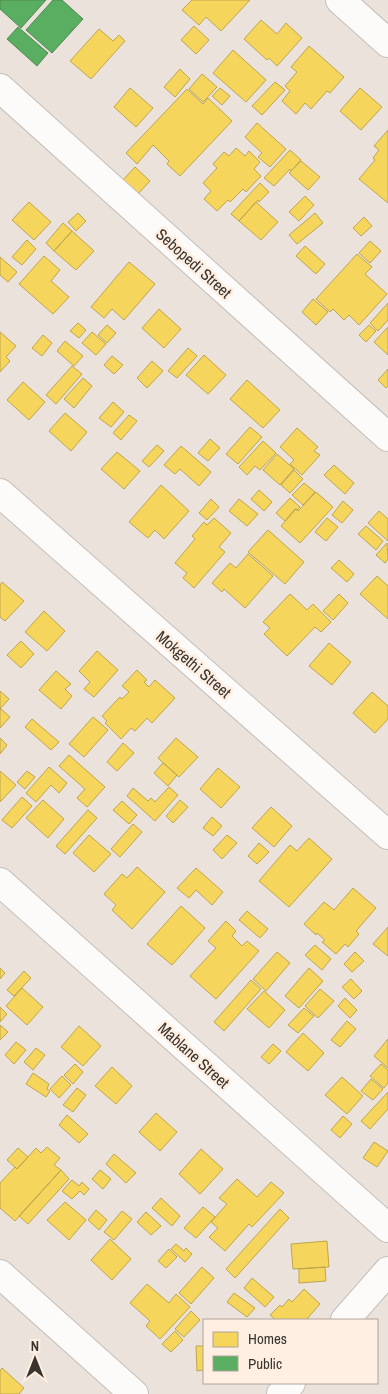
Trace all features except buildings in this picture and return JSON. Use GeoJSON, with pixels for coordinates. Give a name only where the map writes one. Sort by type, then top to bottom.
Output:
{"type":"FeatureCollection","features":[{"type":"Feature","properties":{"kind":"street"},"geometry":{"type":"LineString","coordinates":[[340,0],[388,43]]}},
{"type":"Feature","properties":{"kind":"street","name":"Sebopedi Street"},"geometry":{"type":"LineString","coordinates":[[0,88],[388,437]]}},
{"type":"Feature","properties":{"kind":"street","name":"Mokgethi Street"},"geometry":{"type":"LineString","coordinates":[[0,493],[388,835]]}},
{"type":"Feature","properties":{"kind":"street","name":"Mablane Street"},"geometry":{"type":"LineString","coordinates":[[0,882],[388,1228]]}},
{"type":"Feature","properties":{"kind":"street"},"geometry":{"type":"LineString","coordinates":[[346,1319],[388,1270]]}},
{"type":"Feature","properties":{"kind":"street"},"geometry":{"type":"LineString","coordinates":[[0,1274],[134,1394]]}},
{"type":"Feature","properties":{"kind":"street"},"geometry":{"type":"LineString","coordinates":[[281,1394],[290,1384]]}}]}
